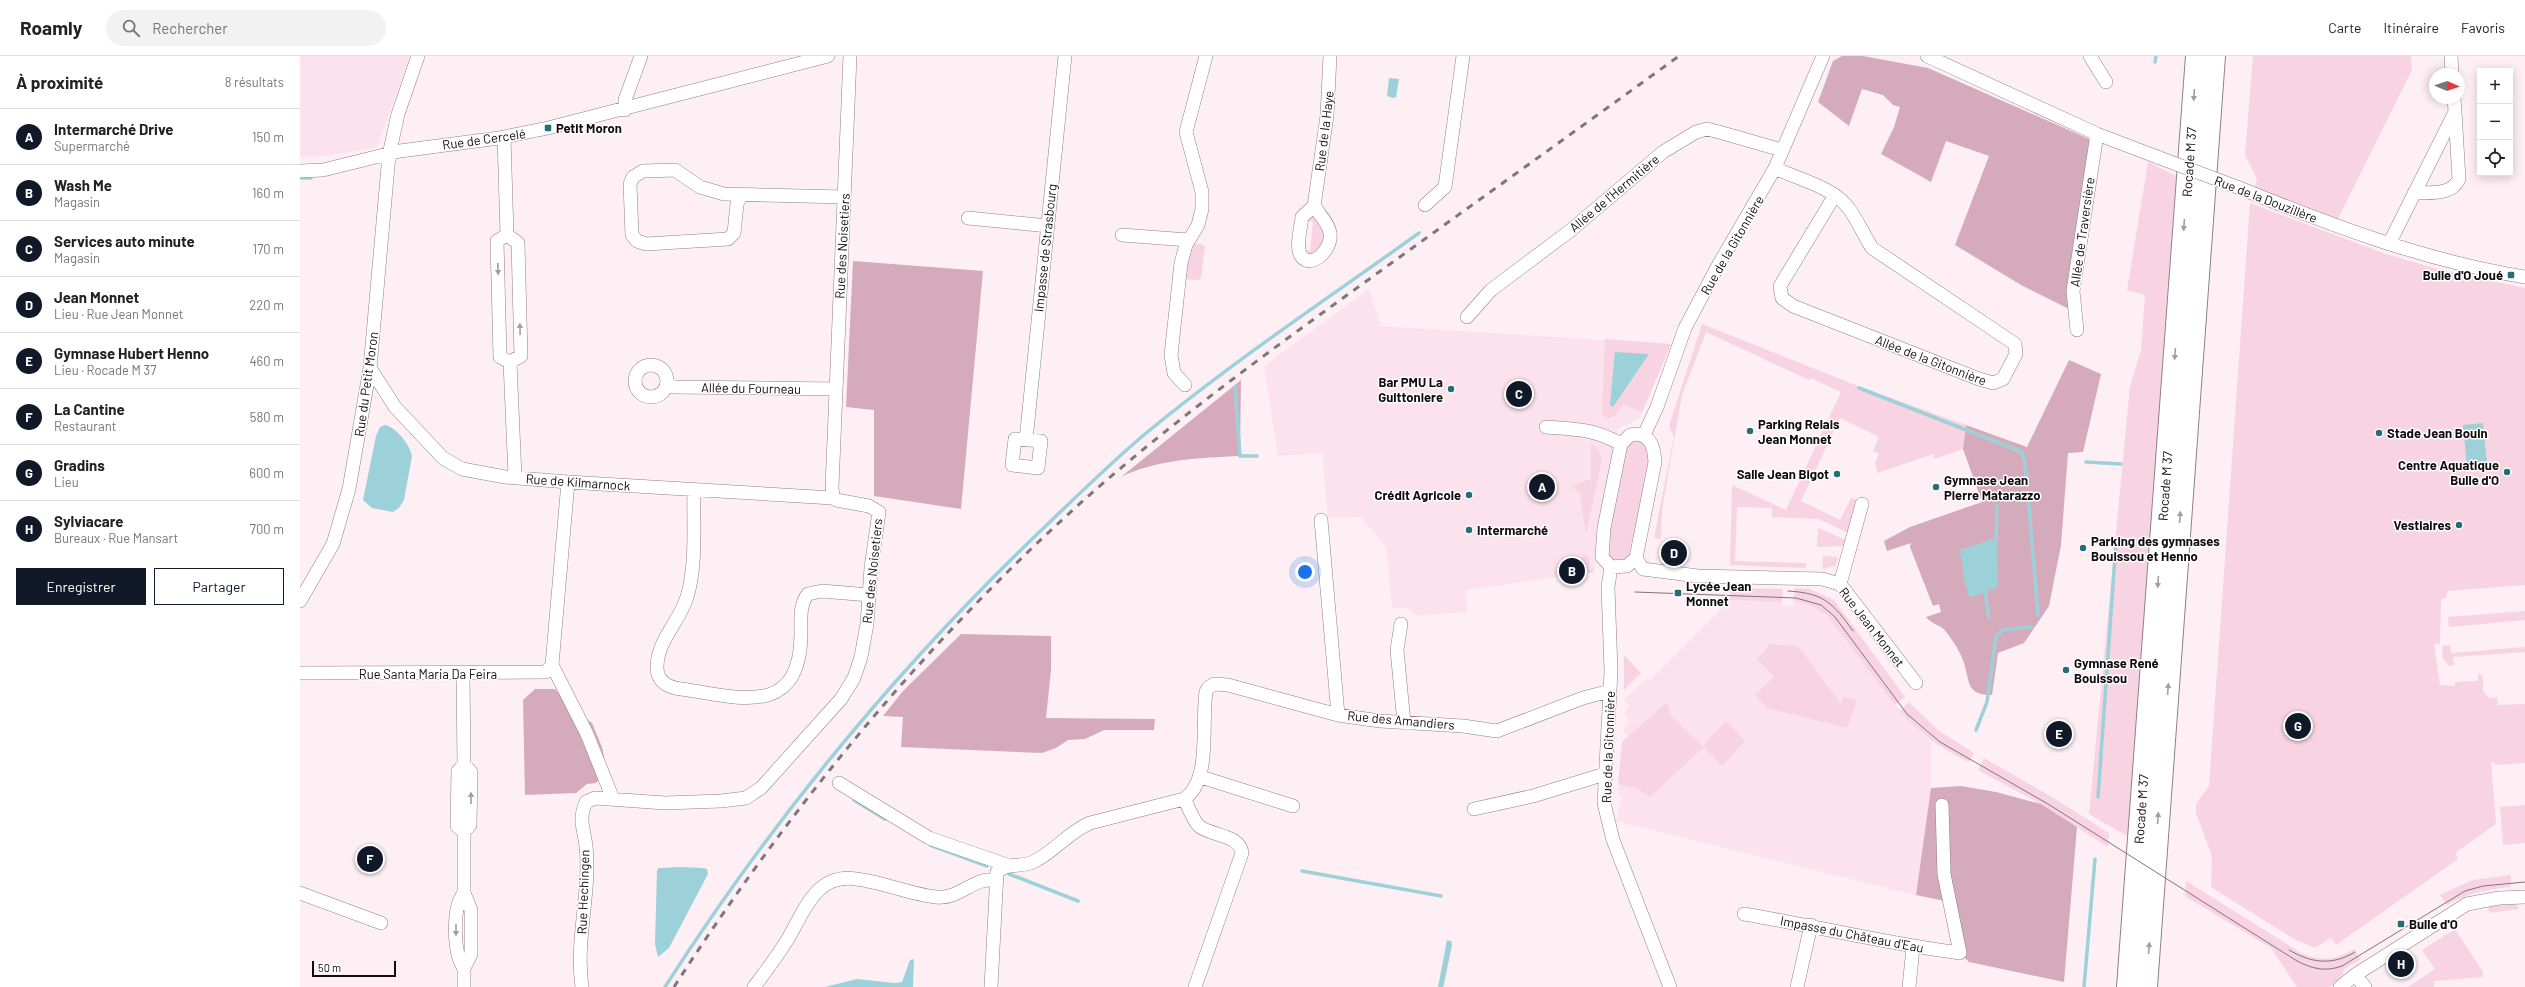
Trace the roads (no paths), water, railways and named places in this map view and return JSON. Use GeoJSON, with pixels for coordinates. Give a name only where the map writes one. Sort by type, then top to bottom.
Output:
{"type":"FeatureCollection","features":[{"type":"Feature","properties":{"kind":"highway","name":"Rocade M 37"},"geometry":{"type":"LineString","coordinates":[[2128,987],[2197,56]]}},
{"type":"Feature","properties":{"kind":"highway","name":"Rocade M 37"},"geometry":{"type":"LineString","coordinates":[[2146,987],[2214,56]]}},
{"type":"Feature","properties":{"kind":"street","name":"Rue du Petit Moron"},"geometry":{"type":"LineString","coordinates":[[300,601],[323,565],[340,526],[362,423],[370,368],[390,155],[398,114],[418,56]]}},
{"type":"Feature","properties":{"kind":"street"},"geometry":{"type":"LineString","coordinates":[[625,110],[625,100],[641,56]]}},
{"type":"Feature","properties":{"kind":"street","name":"Rue de Cercelé"},"geometry":{"type":"LineString","coordinates":[[300,170],[323,170],[414,149],[504,138],[625,110],[828,56]]}},
{"type":"Feature","properties":{"kind":"street","name":"Rue des Noisetiers"},"geometry":{"type":"LineString","coordinates":[[613,799],[690,802],[740,800],[755,794],[819,724],[850,686],[861,657],[870,595],[871,568],[878,512],[868,506],[833,498],[850,56]]}},
{"type":"Feature","properties":{"kind":"street","name":"Impasse de Strasbourg"},"geometry":{"type":"LineString","coordinates":[[1026,440],[1065,56]]}},
{"type":"Feature","properties":{"kind":"street"},"geometry":{"type":"LineString","coordinates":[[1186,385],[1174,373],[1171,355],[1178,280],[1183,253],[1188,240],[1200,220],[1203,198],[1188,144],[1187,128],[1206,56]]}},
{"type":"Feature","properties":{"kind":"street","name":"Rue de la Haye"},"geometry":{"type":"LineString","coordinates":[[1314,206],[1327,116],[1330,56]]}},
{"type":"Feature","properties":{"kind":"street"},"geometry":{"type":"LineString","coordinates":[[1425,205],[1445,187],[1464,56]]}},
{"type":"Feature","properties":{"kind":"street","name":"Rue de la Gitonnière"},"geometry":{"type":"LineString","coordinates":[[1644,435],[1657,407],[1685,328],[1719,264],[1775,168],[1823,56]]}},
{"type":"Feature","properties":{"kind":"street","name":"Rue de la Douzillère"},"geometry":{"type":"LineString","coordinates":[[1927,56],[2097,134],[2389,244],[2466,266],[2525,278]]}},
{"type":"Feature","properties":{"kind":"street"},"geometry":{"type":"LineString","coordinates":[[2090,56],[2106,82]]}},
{"type":"Feature","properties":{"kind":"street"},"geometry":{"type":"LineString","coordinates":[[2451,56],[2452,68]]}},
{"type":"Feature","properties":{"kind":"street"},"geometry":{"type":"LineString","coordinates":[[2414,193],[2445,191],[2456,185],[2460,171],[2454,104]]}},
{"type":"Feature","properties":{"kind":"street"},"geometry":{"type":"LineString","coordinates":[[2389,244],[2455,112]]}},
{"type":"Feature","properties":{"kind":"street","name":"Allée de l'Hermitière"},"geometry":{"type":"LineString","coordinates":[[1466,317],[1491,290],[1571,230],[1663,152],[1696,132],[1708,130],[1720,132],[1782,150]]}},
{"type":"Feature","properties":{"kind":"street","name":"Allée de Traversière"},"geometry":{"type":"LineString","coordinates":[[2077,330],[2073,291],[2097,134]]}},
{"type":"Feature","properties":{"kind":"street"},"geometry":{"type":"LineString","coordinates":[[504,138],[507,235]]}},
{"type":"Feature","properties":{"kind":"street","name":"Allée de la Gitonnière"},"geometry":{"type":"LineString","coordinates":[[1775,168],[1835,195],[1852,212],[1861,231],[1872,248],[2015,344],[2016,354],[2003,379],[1993,383],[1978,379],[1793,306],[1782,298],[1780,286],[1835,195]]}},
{"type":"Feature","properties":{"kind":"street"},"geometry":{"type":"LineString","coordinates":[[741,195],[737,204],[734,233],[728,239],[646,244],[637,241],[632,235],[630,188],[633,177],[639,172],[678,170],[705,189],[741,195],[844,197]]}},
{"type":"Feature","properties":{"kind":"street"},"geometry":{"type":"LineString","coordinates":[[968,218],[1048,226]]}},
{"type":"Feature","properties":{"kind":"street"},"geometry":{"type":"LineString","coordinates":[[507,235],[497,242],[500,357],[510,362]]}},
{"type":"Feature","properties":{"kind":"street"},"geometry":{"type":"LineString","coordinates":[[507,235],[518,243],[521,356],[510,362]]}},
{"type":"Feature","properties":{"kind":"street"},"geometry":{"type":"LineString","coordinates":[[1122,235],[1188,240]]}},
{"type":"Feature","properties":{"kind":"street"},"geometry":{"type":"LineString","coordinates":[[510,362],[515,477]]}},
{"type":"Feature","properties":{"kind":"street","name":"Rue de Kilmarnock"},"geometry":{"type":"LineString","coordinates":[[370,368],[395,407],[451,463],[471,471],[568,482],[833,498]]}},
{"type":"Feature","properties":{"kind":"street","name":"Allée du Fourneau"},"geometry":{"type":"LineString","coordinates":[[667,384],[674,387],[836,389]]}},
{"type":"Feature","properties":{"kind":"street"},"geometry":{"type":"LineString","coordinates":[[1546,427],[1585,429],[1600,433],[1621,444]]}},
{"type":"Feature","properties":{"kind":"street"},"geometry":{"type":"LineString","coordinates":[[1630,435],[1644,435],[1649,438],[1654,450],[1655,462],[1636,558],[1627,566],[1611,567],[1602,557],[1602,544],[1621,444],[1630,435]]}},
{"type":"Feature","properties":{"kind":"street"},"geometry":{"type":"LineString","coordinates":[[568,482],[552,665],[587,734],[613,799]]}},
{"type":"Feature","properties":{"kind":"street"},"geometry":{"type":"LineString","coordinates":[[694,490],[690,585],[684,607],[658,656],[658,674],[666,684],[675,688],[745,697],[760,697],[775,694],[789,684],[799,664],[801,611],[804,600],[808,594],[815,591],[870,595]]}},
{"type":"Feature","properties":{"kind":"street"},"geometry":{"type":"LineString","coordinates":[[1840,584],[1862,504]]}},
{"type":"Feature","properties":{"kind":"street"},"geometry":{"type":"LineString","coordinates":[[1321,520],[1338,715]]}},
{"type":"Feature","properties":{"kind":"street","name":"Rue Jean Monnet"},"geometry":{"type":"LineString","coordinates":[[1636,558],[1643,569],[1671,574],[1822,579],[1840,584],[1916,684]]}},
{"type":"Feature","properties":{"kind":"street","name":"Rue de la Gitonnière"},"geometry":{"type":"LineString","coordinates":[[1611,567],[1608,587],[1610,691],[1604,774],[1604,803],[1613,840],[1670,987]]}},
{"type":"Feature","properties":{"kind":"street"},"geometry":{"type":"LineString","coordinates":[[1401,624],[1397,650],[1404,723]]}},
{"type":"Feature","properties":{"kind":"street","name":"Rue Santa Maria Da Feira"},"geometry":{"type":"LineString","coordinates":[[300,673],[541,673],[548,670],[552,665]]}},
{"type":"Feature","properties":{"kind":"street"},"geometry":{"type":"LineString","coordinates":[[463,674],[464,765],[458,771],[458,826],[464,832],[464,893],[459,898],[456,910],[457,955],[464,968],[464,987]]}},
{"type":"Feature","properties":{"kind":"street","name":"Rue des Amandiers"},"geometry":{"type":"LineString","coordinates":[[1184,799],[1194,791],[1201,777],[1205,700],[1208,688],[1214,684],[1228,685],[1338,715],[1404,723],[1463,726],[1497,731],[1583,698],[1610,691]]}},
{"type":"Feature","properties":{"kind":"street"},"geometry":{"type":"LineString","coordinates":[[1474,809],[1533,796],[1604,774]]}},
{"type":"Feature","properties":{"kind":"street"},"geometry":{"type":"LineString","coordinates":[[1201,777],[1293,806]]}},
{"type":"Feature","properties":{"kind":"street"},"geometry":{"type":"LineString","coordinates":[[839,783],[929,838],[1007,865],[1026,864],[1035,861],[1076,830],[1090,824],[1184,799],[1200,827],[1233,840],[1240,846],[1242,852],[1195,987]]}},
{"type":"Feature","properties":{"kind":"street","name":"Rue Hechingen"},"geometry":{"type":"LineString","coordinates":[[582,987],[582,919],[585,905],[586,846],[581,831],[583,808],[586,802],[595,798],[613,799]]}},
{"type":"Feature","properties":{"kind":"street","name":"Impasse du Château d'Eau"},"geometry":{"type":"LineString","coordinates":[[1744,914],[1811,925],[1913,948],[1960,953],[1944,874],[1942,805]]}},
{"type":"Feature","properties":{"kind":"street"},"geometry":{"type":"LineString","coordinates":[[991,987],[995,925],[995,880],[997,872],[1007,865]]}},
{"type":"Feature","properties":{"kind":"street"},"geometry":{"type":"LineString","coordinates":[[754,987],[788,938],[798,918],[818,890],[830,881],[842,878],[855,878],[941,898],[961,892],[981,880],[995,880]]}},
{"type":"Feature","properties":{"kind":"street"},"geometry":{"type":"LineString","coordinates":[[300,893],[380,924]]}},
{"type":"Feature","properties":{"kind":"street"},"geometry":{"type":"LineString","coordinates":[[2340,987],[2355,975],[2467,904],[2499,898],[2525,897]]}},
{"type":"Feature","properties":{"kind":"street"},"geometry":{"type":"LineString","coordinates":[[1798,987],[1811,925]]}},
{"type":"Feature","properties":{"kind":"street"},"geometry":{"type":"LineString","coordinates":[[1909,987],[1913,948]]}},
{"type":"Feature","properties":{"kind":"street"},"geometry":{"type":"LineString","coordinates":[[2355,975],[2365,987]]}},
{"type":"Feature","properties":{"kind":"water"},"geometry":{"type":"Polygon","coordinates":[[[1389,78],[1399,79],[1396,97],[1393,98],[1387,96],[1389,78]]]}},
{"type":"Feature","properties":{"kind":"water"},"geometry":{"type":"Polygon","coordinates":[[[1615,352],[1649,354],[1613,407],[1610,405],[1615,352]]]}},
{"type":"Feature","properties":{"kind":"water"},"geometry":{"type":"Polygon","coordinates":[[[2483,423],[2487,464],[2467,466],[2463,425],[2483,423]]]}},
{"type":"Feature","properties":{"kind":"water"},"geometry":{"type":"Polygon","coordinates":[[[385,425],[394,429],[402,437],[412,456],[404,500],[399,508],[393,512],[372,508],[363,500],[376,436],[380,427],[385,425]]]}},
{"type":"Feature","properties":{"kind":"water"},"geometry":{"type":"Polygon","coordinates":[[[1992,539],[1997,543],[1998,587],[1970,598],[1965,584],[1960,550],[1992,539]]]}},
{"type":"Feature","properties":{"kind":"water"},"geometry":{"type":"Polygon","coordinates":[[[680,867],[707,869],[708,874],[669,948],[658,957],[655,944],[657,870],[659,868],[680,867]]]}},
{"type":"Feature","properties":{"kind":"water"},"geometry":{"type":"Polygon","coordinates":[[[1447,940],[1451,941],[1452,945],[1443,987],[1438,987],[1447,940]]]}},
{"type":"Feature","properties":{"kind":"water"},"geometry":{"type":"Polygon","coordinates":[[[914,959],[913,987],[825,987],[857,979],[894,983],[902,982],[910,960],[914,959]]]}},
{"type":"Feature","properties":{"kind":"waterway"},"geometry":{"type":"LineString","coordinates":[[2155,62],[2156,56]]}},
{"type":"Feature","properties":{"kind":"waterway"},"geometry":{"type":"LineString","coordinates":[[300,178],[311,178]]}},
{"type":"Feature","properties":{"kind":"waterway"},"geometry":{"type":"LineString","coordinates":[[665,987],[707,923],[797,800],[894,683],[998,572],[1110,465],[1178,407],[1280,331],[1419,233]]}},
{"type":"Feature","properties":{"kind":"waterway"},"geometry":{"type":"LineString","coordinates":[[1235,387],[1240,456],[1257,456]]}},
{"type":"Feature","properties":{"kind":"waterway"},"geometry":{"type":"LineString","coordinates":[[1859,388],[2020,451],[2023,453],[2027,481]]}},
{"type":"Feature","properties":{"kind":"waterway"},"geometry":{"type":"LineString","coordinates":[[2086,462],[2121,464]]}},
{"type":"Feature","properties":{"kind":"waterway"},"geometry":{"type":"LineString","coordinates":[[2028,494],[2038,615]]}},
{"type":"Feature","properties":{"kind":"waterway"},"geometry":{"type":"LineString","coordinates":[[1996,541],[1997,506]]}},
{"type":"Feature","properties":{"kind":"waterway"},"geometry":{"type":"LineString","coordinates":[[2098,797],[2116,542]]}},
{"type":"Feature","properties":{"kind":"waterway"},"geometry":{"type":"LineString","coordinates":[[1985,591],[1989,618]]}},
{"type":"Feature","properties":{"kind":"waterway"},"geometry":{"type":"LineString","coordinates":[[1976,730],[1987,702],[1996,636],[2003,630],[2032,627]]}},
{"type":"Feature","properties":{"kind":"waterway"},"geometry":{"type":"LineString","coordinates":[[854,800],[885,819]]}},
{"type":"Feature","properties":{"kind":"waterway"},"geometry":{"type":"LineString","coordinates":[[930,845],[987,866]]}},
{"type":"Feature","properties":{"kind":"waterway"},"geometry":{"type":"LineString","coordinates":[[2084,987],[2095,859]]}},
{"type":"Feature","properties":{"kind":"waterway"},"geometry":{"type":"LineString","coordinates":[[1302,871],[1441,896]]}},
{"type":"Feature","properties":{"kind":"waterway"},"geometry":{"type":"LineString","coordinates":[[1009,874],[1078,901]]}},
{"type":"Feature","properties":{"kind":"tram line"},"geometry":{"type":"LineString","coordinates":[[1788,591],[1811,594],[1826,601],[1839,613],[1853,631]]}},
{"type":"Feature","properties":{"kind":"tram line"},"geometry":{"type":"LineString","coordinates":[[1635,592],[1796,598],[1821,605],[1835,617],[1907,714],[1940,742],[2048,804],[2297,961],[2308,966],[2319,969],[2330,969],[2342,966],[2465,891],[2483,886],[2525,882]]}},
{"type":"Feature","properties":{"kind":"tram line"},"geometry":{"type":"LineString","coordinates":[[2289,950],[2305,958],[2322,961],[2338,959],[2355,952]]}},
{"type":"Feature","properties":{"kind":"railway"},"geometry":{"type":"LineString","coordinates":[[674,987],[719,919],[766,853],[867,724],[976,604],[1034,546],[1129,461],[1237,376],[1679,56]]}},
{"type":"Feature","properties":{"kind":"place","name":"Petit Moron"},"geometry":{"type":"Point","coordinates":[548,128]}},
{"type":"Feature","properties":{"kind":"place","name":"Bulle d'O Joué"},"geometry":{"type":"Point","coordinates":[2511,275]}},
{"type":"Feature","properties":{"kind":"place","name":"Bar PMU La Guittoniere"},"geometry":{"type":"Point","coordinates":[1451,389]}},
{"type":"Feature","properties":{"kind":"place","name":"Services auto minute"},"geometry":{"type":"Point","coordinates":[1519,394]}},
{"type":"Feature","properties":{"kind":"place","name":"Parking Relais Jean Monnet"},"geometry":{"type":"Point","coordinates":[1750,431]}},
{"type":"Feature","properties":{"kind":"place","name":"Stade Jean Bouin"},"geometry":{"type":"Point","coordinates":[2379,433]}},
{"type":"Feature","properties":{"kind":"place","name":"Centre Aquatique Bulle d'O"},"geometry":{"type":"Point","coordinates":[2507,472]}},
{"type":"Feature","properties":{"kind":"place","name":"Salle Jean Bigot"},"geometry":{"type":"Point","coordinates":[1837,474]}},
{"type":"Feature","properties":{"kind":"place","name":"Intermarché Drive"},"geometry":{"type":"Point","coordinates":[1542,487]}},
{"type":"Feature","properties":{"kind":"place","name":"Gymnase Jean Pierre Matarazzo"},"geometry":{"type":"Point","coordinates":[1936,487]}},
{"type":"Feature","properties":{"kind":"place","name":"Crédit Agricole"},"geometry":{"type":"Point","coordinates":[1469,495]}},
{"type":"Feature","properties":{"kind":"place","name":"Vestiaires"},"geometry":{"type":"Point","coordinates":[2459,525]}},
{"type":"Feature","properties":{"kind":"place","name":"Intermarché"},"geometry":{"type":"Point","coordinates":[1469,530]}},
{"type":"Feature","properties":{"kind":"place","name":"Parking des gymnases Bouissou et Henno"},"geometry":{"type":"Point","coordinates":[2083,548]}},
{"type":"Feature","properties":{"kind":"place","name":"Jean Monnet"},"geometry":{"type":"Point","coordinates":[1674,553]}},
{"type":"Feature","properties":{"kind":"place","name":"Wash Me"},"geometry":{"type":"Point","coordinates":[1572,571]}},
{"type":"Feature","properties":{"kind":"place","name":"Lycée Jean Monnet"},"geometry":{"type":"Point","coordinates":[1678,593]}},
{"type":"Feature","properties":{"kind":"place","name":"Gymnase René Bouissou"},"geometry":{"type":"Point","coordinates":[2066,670]}},
{"type":"Feature","properties":{"kind":"place","name":"Gradins"},"geometry":{"type":"Point","coordinates":[2298,726]}},
{"type":"Feature","properties":{"kind":"place","name":"Gymnase Hubert Henno"},"geometry":{"type":"Point","coordinates":[2059,734]}},
{"type":"Feature","properties":{"kind":"place","name":"La Cantine"},"geometry":{"type":"Point","coordinates":[370,859]}},
{"type":"Feature","properties":{"kind":"place","name":"Bulle d'O"},"geometry":{"type":"Point","coordinates":[2401,924]}},
{"type":"Feature","properties":{"kind":"place","name":"Sylviacare"},"geometry":{"type":"Point","coordinates":[2401,964]}}]}
